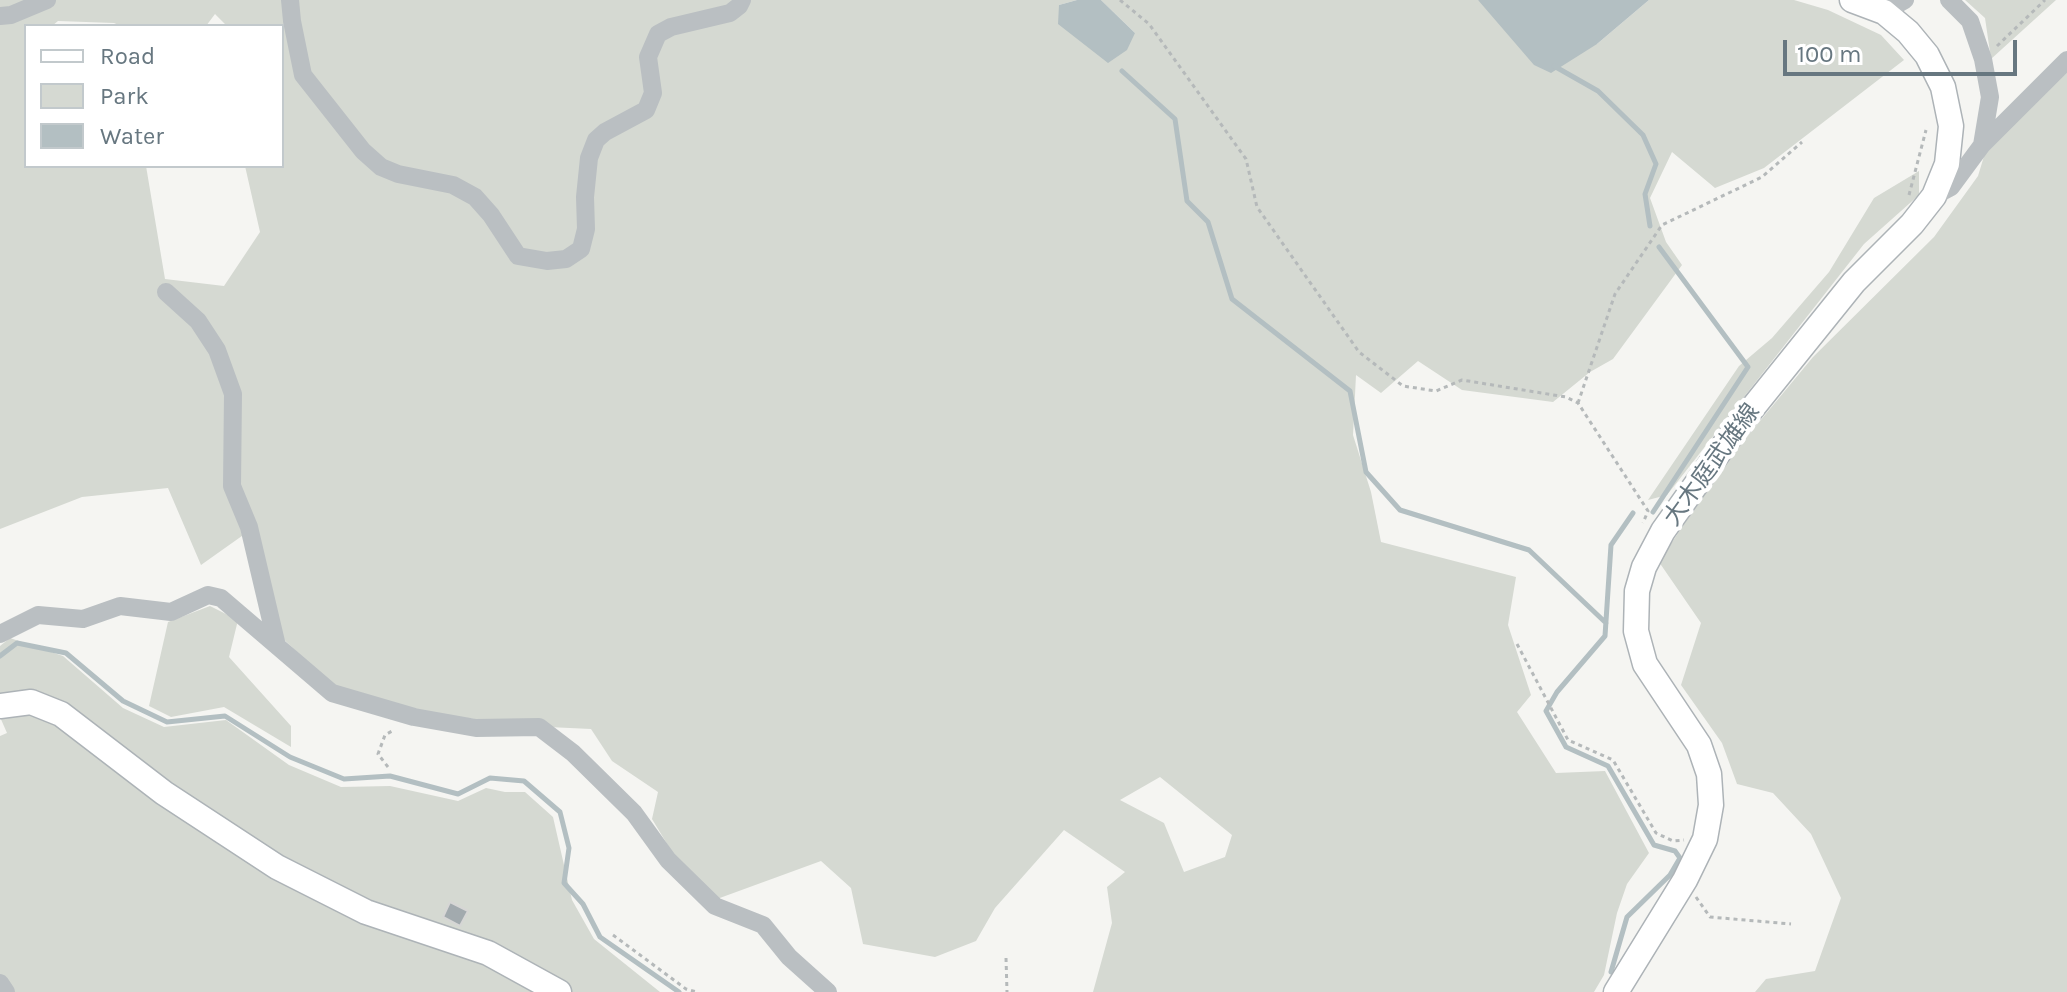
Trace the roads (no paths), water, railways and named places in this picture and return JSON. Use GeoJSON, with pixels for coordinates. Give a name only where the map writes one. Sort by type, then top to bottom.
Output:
{"type":"FeatureCollection","features":[{"type":"Feature","properties":{"kind":"main road","name":"大木庭武雄線"},"geometry":{"type":"LineString","coordinates":[[1616,992],[1685,880],[1705,839],[1711,805],[1709,774],[1699,745],[1645,664],[1636,631],[1637,591],[1644,567],[1663,531],[1734,431],[1854,282],[1912,224],[1934,196],[1947,164],[1951,126],[1943,87],[1927,55],[1908,32],[1884,12],[1852,0]]}},
{"type":"Feature","properties":{"kind":"main road"},"geometry":{"type":"LineString","coordinates":[[0,706],[31,702],[61,714],[164,793],[277,867],[366,912],[488,953],[559,992]]}},
{"type":"Feature","properties":{"kind":"street"},"geometry":{"type":"LineString","coordinates":[[0,16],[11,15],[47,0]]}},
{"type":"Feature","properties":{"kind":"street"},"geometry":{"type":"LineString","coordinates":[[290,0],[303,75],[363,151],[381,167],[398,174],[453,185],[475,197],[518,256],[547,261],[566,259],[581,249],[586,229],[585,197],[592,149],[605,132],[646,110],[653,93],[648,57],[658,34],[671,27],[730,13],[742,0]]}},
{"type":"Feature","properties":{"kind":"street"},"geometry":{"type":"LineString","coordinates":[[1884,12],[1905,0]]}},
{"type":"Feature","properties":{"kind":"street"},"geometry":{"type":"LineString","coordinates":[[1949,0],[1970,21],[1983,59],[1990,97],[1982,145]]}},
{"type":"Feature","properties":{"kind":"street"},"geometry":{"type":"LineString","coordinates":[[1934,196],[1951,187],[1982,145],[2067,60]]}},
{"type":"Feature","properties":{"kind":"street"},"geometry":{"type":"LineString","coordinates":[[166,292],[198,321],[217,350],[233,394],[232,486],[249,527],[277,646]]}},
{"type":"Feature","properties":{"kind":"street"},"geometry":{"type":"LineString","coordinates":[[0,634],[38,615],[83,619],[120,606],[171,612],[208,595],[221,598],[332,693],[414,717],[476,728],[539,727],[573,753],[634,813],[668,860],[715,906],[763,925],[789,957],[828,992]]}},
{"type":"Feature","properties":{"kind":"street"},"geometry":{"type":"LineString","coordinates":[[0,983],[6,992]]}},
{"type":"Feature","properties":{"kind":"water"},"geometry":{"type":"Polygon","coordinates":[[[1077,0],[1101,0],[1135,33],[1127,50],[1108,63],[1058,24],[1059,5],[1077,0]]]}},
{"type":"Feature","properties":{"kind":"water"},"geometry":{"type":"Polygon","coordinates":[[[1478,0],[1649,0],[1597,44],[1551,73],[1534,65],[1478,0]]]}},
{"type":"Feature","properties":{"kind":"waterway"},"geometry":{"type":"LineString","coordinates":[[1554,66],[1598,91],[1643,135],[1656,164],[1645,194],[1650,226]]}},
{"type":"Feature","properties":{"kind":"waterway"},"geometry":{"type":"LineString","coordinates":[[1122,71],[1175,119],[1187,201],[1208,222],[1232,299],[1350,391],[1366,472],[1400,510],[1529,550],[1606,623]]}},
{"type":"Feature","properties":{"kind":"waterway"},"geometry":{"type":"LineString","coordinates":[[1653,512],[1748,367],[1659,247]]}},
{"type":"Feature","properties":{"kind":"waterway"},"geometry":{"type":"LineString","coordinates":[[1611,972],[1627,917],[1670,875],[1680,858],[1675,851],[1654,845],[1608,766],[1566,747],[1546,711],[1557,692],[1605,636],[1611,545],[1633,513]]}},
{"type":"Feature","properties":{"kind":"waterway"},"geometry":{"type":"LineString","coordinates":[[0,656],[17,643],[66,653],[123,701],[167,722],[225,716],[290,757],[344,779],[390,776],[458,794],[490,778],[524,781],[560,812],[569,848],[564,883],[583,904],[600,937],[679,992]]}}]}
